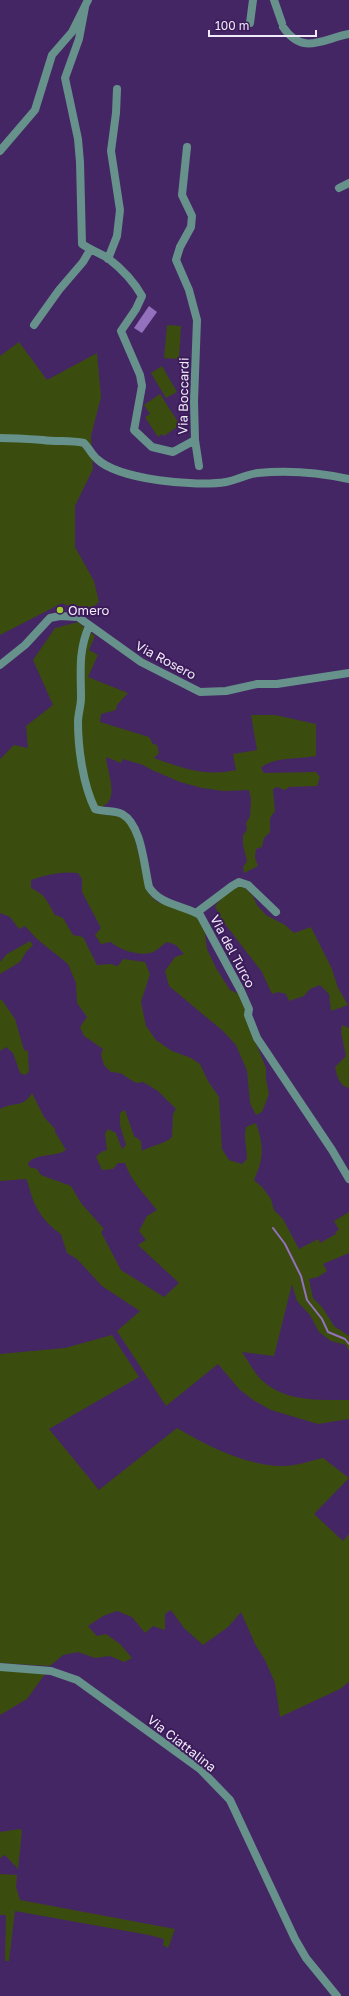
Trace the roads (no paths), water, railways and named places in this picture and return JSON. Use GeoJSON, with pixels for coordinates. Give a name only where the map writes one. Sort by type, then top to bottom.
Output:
{"type":"FeatureCollection","features":[{"type":"Feature","properties":{"kind":"street"},"geometry":{"type":"LineString","coordinates":[[250,23],[253,0]]}},
{"type":"Feature","properties":{"kind":"street"},"geometry":{"type":"LineString","coordinates":[[274,0],[283,25],[295,40],[311,44],[349,34]]}},
{"type":"Feature","properties":{"kind":"street"},"geometry":{"type":"LineString","coordinates":[[0,151],[35,110],[52,55],[72,32],[86,4]]}},
{"type":"Feature","properties":{"kind":"street"},"geometry":{"type":"LineString","coordinates":[[34,325],[90,250],[82,244],[78,139],[65,78],[79,39],[86,4]]}},
{"type":"Feature","properties":{"kind":"street"},"geometry":{"type":"LineString","coordinates":[[108,259],[117,236],[120,210],[111,151],[117,90]]}},
{"type":"Feature","properties":{"kind":"street","name":"Via Boccardi"},"geometry":{"type":"LineString","coordinates":[[90,250],[108,259],[136,285],[142,296],[136,309],[121,331],[140,375],[142,386],[134,430],[152,447],[173,452],[195,440],[194,401],[197,320],[189,290],[176,260],[180,247],[191,227],[192,216],[182,195],[187,147]]}},
{"type":"Feature","properties":{"kind":"street"},"geometry":{"type":"LineString","coordinates":[[339,188],[349,183]]}},
{"type":"Feature","properties":{"kind":"street"},"geometry":{"type":"LineString","coordinates":[[0,438],[26,437],[44,441],[71,440],[84,443],[96,459],[103,464],[135,476],[172,482],[199,474],[224,483],[256,473],[271,472],[309,474],[349,479]]}},
{"type":"Feature","properties":{"kind":"street"},"geometry":{"type":"LineString","coordinates":[[195,440],[199,474]]}},
{"type":"Feature","properties":{"kind":"street","name":"Via Rosero"},"geometry":{"type":"LineString","coordinates":[[0,665],[25,646],[50,618],[60,616],[78,617],[141,662],[200,692],[226,691],[257,684],[277,684],[349,673]]}},
{"type":"Feature","properties":{"kind":"street","name":"Via del Turco"},"geometry":{"type":"LineString","coordinates":[[89,626],[79,660],[81,700],[78,721],[80,749],[90,798],[95,809],[120,813],[130,819],[136,828],[149,887],[154,894],[161,900],[200,915],[241,991],[249,1009],[248,1015],[257,1038],[332,1150],[349,1179]]}},
{"type":"Feature","properties":{"kind":"street"},"geometry":{"type":"LineString","coordinates":[[196,913],[239,882],[248,885],[276,912]]}},
{"type":"Feature","properties":{"kind":"street","name":"Via Ciattalina"},"geometry":{"type":"LineString","coordinates":[[0,1667],[51,1671],[77,1680],[200,1769],[230,1800],[295,1940],[306,1958],[337,1996]]}},
{"type":"Feature","properties":{"kind":"waterway"},"geometry":{"type":"LineString","coordinates":[[273,1228],[285,1244],[301,1276],[307,1300],[322,1319],[328,1332],[345,1339],[349,1344]]}},
{"type":"Feature","properties":{"kind":"place","name":"Omero"},"geometry":{"type":"Point","coordinates":[60,610]}}]}
